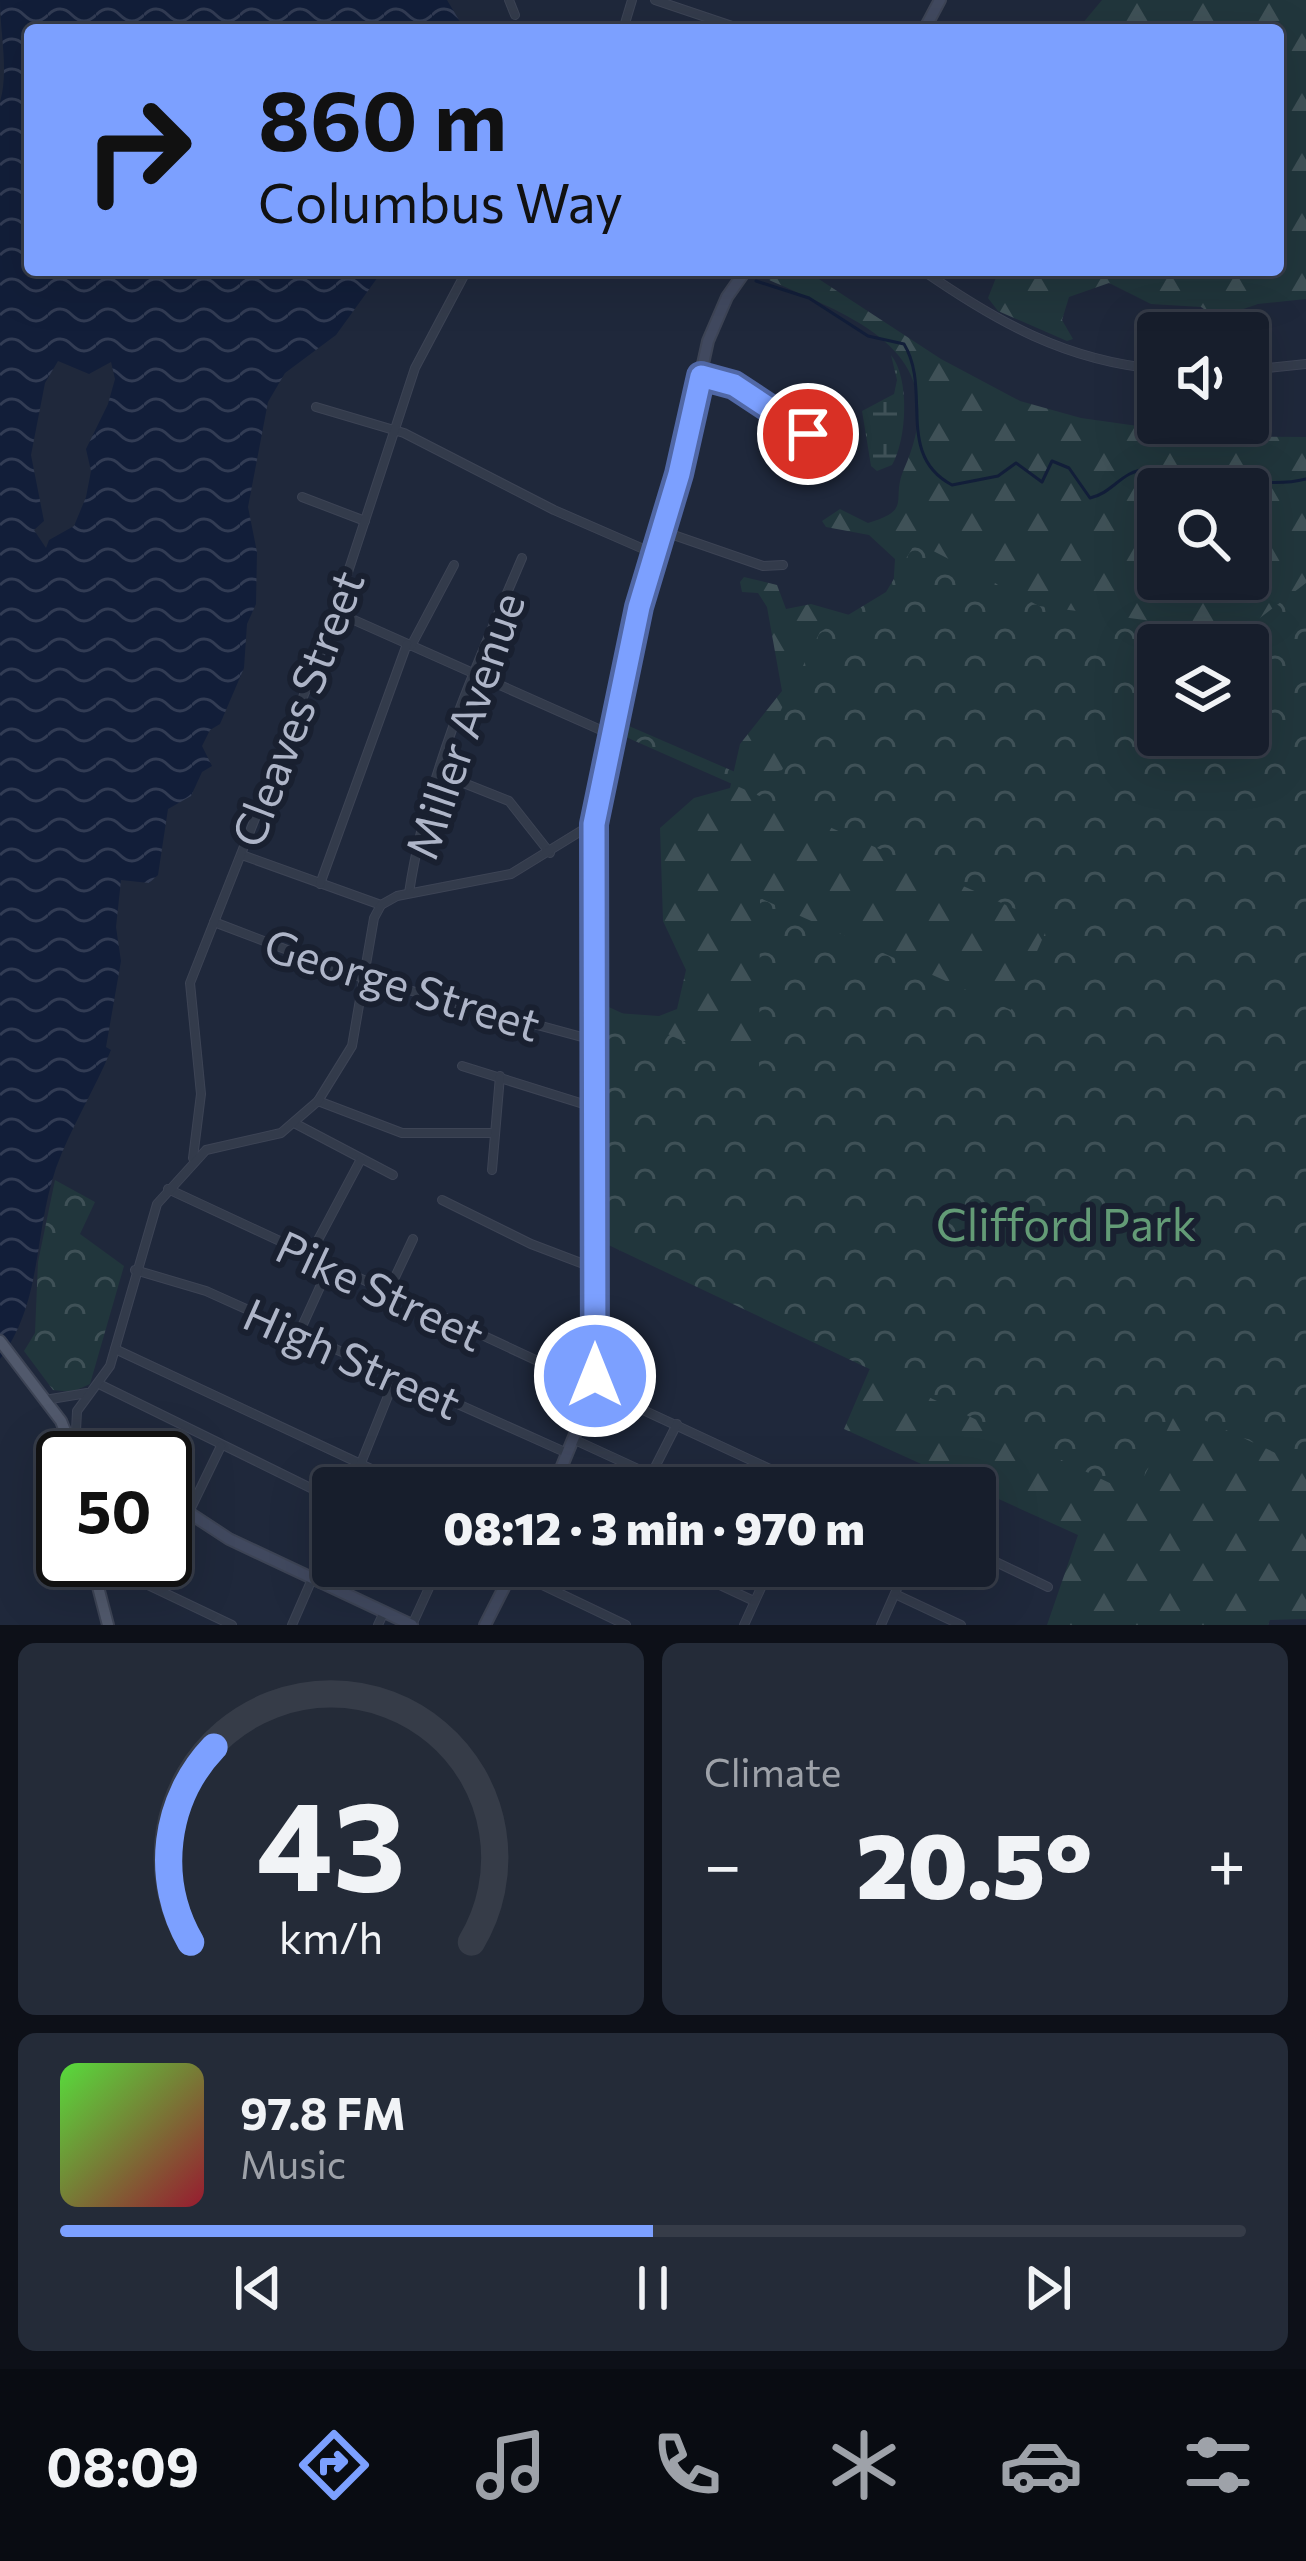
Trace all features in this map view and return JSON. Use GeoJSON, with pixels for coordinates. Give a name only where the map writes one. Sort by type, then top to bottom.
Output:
{"type":"FeatureCollection","features":[{"type":"Feature","properties":{"kind":"main road"},"geometry":{"type":"LineString","coordinates":[[562,1467],[595,1388],[594,824],[611,735],[701,376],[718,314],[742,276]]}},
{"type":"Feature","properties":{"kind":"main road"},"geometry":{"type":"LineString","coordinates":[[0,1341],[62,1431]]}},
{"type":"Feature","properties":{"kind":"main road"},"geometry":{"type":"LineString","coordinates":[[192,1516],[312,1578]]}},
{"type":"Feature","properties":{"kind":"main road"},"geometry":{"type":"LineString","coordinates":[[98,1587],[108,1625]]}},
{"type":"Feature","properties":{"kind":"main road"},"geometry":{"type":"LineString","coordinates":[[330,1587],[412,1625]]}},
{"type":"Feature","properties":{"kind":"main road"},"geometry":{"type":"LineString","coordinates":[[485,1625],[505,1587]]}},
{"type":"Feature","properties":{"kind":"street"},"geometry":{"type":"LineString","coordinates":[[509,0],[514,15]]}},
{"type":"Feature","properties":{"kind":"street"},"geometry":{"type":"LineString","coordinates":[[655,0],[726,24]]}},
{"type":"Feature","properties":{"kind":"street","name":"Cleaves Street"},"geometry":{"type":"LineString","coordinates":[[193,1159],[201,1085],[188,992],[336,612],[419,358],[463,276]]}},
{"type":"Feature","properties":{"kind":"street"},"geometry":{"type":"LineString","coordinates":[[931,276],[1045,344],[1137,366]]}},
{"type":"Feature","properties":{"kind":"street"},"geometry":{"type":"LineString","coordinates":[[1269,368],[1306,364]]}},
{"type":"Feature","properties":{"kind":"street"},"geometry":{"type":"LineString","coordinates":[[701,376],[734,385],[790,417],[826,451]]}},
{"type":"Feature","properties":{"kind":"street"},"geometry":{"type":"LineString","coordinates":[[316,406],[394,431],[655,554]]}},
{"type":"Feature","properties":{"kind":"street"},"geometry":{"type":"LineString","coordinates":[[302,497],[365,521]]}},
{"type":"Feature","properties":{"kind":"street"},"geometry":{"type":"LineString","coordinates":[[662,531],[763,566],[783,565]]}},
{"type":"Feature","properties":{"kind":"street","name":"Miller Avenue"},"geometry":{"type":"LineString","coordinates":[[409,893],[417,845],[473,674],[522,558]]}},
{"type":"Feature","properties":{"kind":"street"},"geometry":{"type":"LineString","coordinates":[[320,884],[409,645],[454,566]]}},
{"type":"Feature","properties":{"kind":"street"},"geometry":{"type":"LineString","coordinates":[[336,612],[611,735]]}},
{"type":"Feature","properties":{"kind":"street"},"geometry":{"type":"LineString","coordinates":[[441,774],[508,801],[550,854]]}},
{"type":"Feature","properties":{"kind":"street"},"geometry":{"type":"LineString","coordinates":[[241,855],[381,905],[409,893],[490,881],[550,854],[594,824]]}},
{"type":"Feature","properties":{"kind":"street"},"geometry":{"type":"LineString","coordinates":[[74,1431],[88,1393],[99,1384],[115,1348],[152,1215],[168,1189],[209,1148],[268,1138],[296,1124],[318,1101],[352,1046],[362,977],[381,905]]}},
{"type":"Feature","properties":{"kind":"street","name":"George Street"},"geometry":{"type":"LineString","coordinates":[[214,922],[362,977],[593,1040]]}},
{"type":"Feature","properties":{"kind":"street"},"geometry":{"type":"LineString","coordinates":[[462,1066],[593,1107]]}},
{"type":"Feature","properties":{"kind":"street"},"geometry":{"type":"LineString","coordinates":[[492,1170],[500,1076]]}},
{"type":"Feature","properties":{"kind":"street"},"geometry":{"type":"LineString","coordinates":[[318,1101],[401,1133],[495,1133]]}},
{"type":"Feature","properties":{"kind":"street"},"geometry":{"type":"LineString","coordinates":[[296,1124],[393,1175]]}},
{"type":"Feature","properties":{"kind":"street"},"geometry":{"type":"LineString","coordinates":[[310,1256],[360,1161]]}},
{"type":"Feature","properties":{"kind":"street","name":"Pike Street"},"geometry":{"type":"LineString","coordinates":[[168,1189],[766,1467]]}},
{"type":"Feature","properties":{"kind":"street"},"geometry":{"type":"LineString","coordinates":[[442,1201],[594,1268]]}},
{"type":"Feature","properties":{"kind":"street"},"geometry":{"type":"LineString","coordinates":[[388,1292],[413,1239]]}},
{"type":"Feature","properties":{"kind":"street"},"geometry":{"type":"LineString","coordinates":[[299,1334],[330,1265]]}},
{"type":"Feature","properties":{"kind":"street","name":"High Street"},"geometry":{"type":"LineString","coordinates":[[134,1270],[206,1291],[568,1454]]}},
{"type":"Feature","properties":{"kind":"street"},"geometry":{"type":"LineString","coordinates":[[115,1348],[369,1467]]}},
{"type":"Feature","properties":{"kind":"street"},"geometry":{"type":"LineString","coordinates":[[359,1467],[396,1376]]}},
{"type":"Feature","properties":{"kind":"street"},"geometry":{"type":"LineString","coordinates":[[99,1384],[312,1489]]}},
{"type":"Feature","properties":{"kind":"street"},"geometry":{"type":"LineString","coordinates":[[45,1400],[88,1393]]}},
{"type":"Feature","properties":{"kind":"street"},"geometry":{"type":"LineString","coordinates":[[575,1441],[651,1475],[677,1424]]}},
{"type":"Feature","properties":{"kind":"street"},"geometry":{"type":"LineString","coordinates":[[192,1506],[221,1446]]}},
{"type":"Feature","properties":{"kind":"street"},"geometry":{"type":"LineString","coordinates":[[996,1562],[1048,1587]]}},
{"type":"Feature","properties":{"kind":"street"},"geometry":{"type":"LineString","coordinates":[[292,1625],[312,1581]]}},
{"type":"Feature","properties":{"kind":"street"},"geometry":{"type":"LineString","coordinates":[[152,1587],[232,1625]]}},
{"type":"Feature","properties":{"kind":"street"},"geometry":{"type":"LineString","coordinates":[[412,1625],[429,1587]]}},
{"type":"Feature","properties":{"kind":"street"},"geometry":{"type":"LineString","coordinates":[[541,1587],[626,1625]]}},
{"type":"Feature","properties":{"kind":"street"},"geometry":{"type":"LineString","coordinates":[[729,1587],[754,1601]]}},
{"type":"Feature","properties":{"kind":"street"},"geometry":{"type":"LineString","coordinates":[[748,1624],[761,1587]]}},
{"type":"Feature","properties":{"kind":"street"},"geometry":{"type":"LineString","coordinates":[[881,1625],[898,1587]]}},
{"type":"Feature","properties":{"kind":"street"},"geometry":{"type":"LineString","coordinates":[[895,1594],[961,1625]]}},
{"type":"Feature","properties":{"kind":"street"},"geometry":{"type":"LineString","coordinates":[[378,1625],[384,1612]]}},
{"type":"Feature","properties":{"kind":"green space"},"geometry":{"type":"Polygon","coordinates":[[[1102,0],[1306,0],[1306,299],[1208,312],[1201,307],[1151,304],[1109,283],[1069,297],[1062,320],[1073,339],[1067,341],[998,311],[988,298],[997,276],[1284,276],[1284,24],[1082,24],[1102,0]]]}},
{"type":"Feature","properties":{"kind":"green space","name":"Clifford Park"},"geometry":{"type":"Polygon","coordinates":[[[768,276],[814,276],[941,359],[1020,401],[1081,418],[1137,426],[1137,444],[1269,444],[1269,437],[1306,437],[1306,1619],[1270,1620],[1268,1625],[1047,1625],[1078,1535],[996,1498],[996,1467],[928,1467],[844,1429],[874,1359],[602,1012],[659,1016],[677,1009],[686,970],[663,921],[660,828],[694,798],[730,788],[740,744],[782,691],[767,607],[758,593],[742,592],[740,582],[744,577],[777,585],[786,609],[811,604],[853,616],[893,591],[895,559],[869,535],[826,527],[822,521],[840,509],[868,523],[891,513],[898,503],[900,480],[917,429],[917,396],[907,368],[889,345],[864,326],[768,276]]]}},
{"type":"Feature","properties":{"kind":"green space"},"geometry":{"type":"Polygon","coordinates":[[[891,355],[904,393],[903,425],[892,465],[877,471],[871,466],[862,411],[894,394],[897,380],[891,355]]]}},
{"type":"Feature","properties":{"kind":"green space","name":"Clifford Park"},"geometry":{"type":"Polygon","coordinates":[[[916,542],[1039,606],[1175,624],[1137,624],[1137,756],[1269,756],[1269,624],[1252,624],[1306,583],[1306,1467],[1178,1408],[1135,1495],[600,1241],[600,1003],[759,1076],[760,898],[1011,1010],[1049,924],[619,734],[622,723],[749,778],[782,770],[791,754],[773,726],[820,632],[886,592],[916,542]]]}},
{"type":"Feature","properties":{"kind":"green space"},"geometry":{"type":"Polygon","coordinates":[[[55,1180],[95,1202],[80,1234],[124,1266],[90,1384],[72,1392],[53,1390],[24,1351],[35,1333],[38,1262],[55,1180]]]}},
{"type":"Feature","properties":{"kind":"water"},"geometry":{"type":"Polygon","coordinates":[[[0,0],[447,0],[461,24],[24,24],[24,276],[379,276],[336,335],[285,373],[268,402],[248,507],[257,552],[256,604],[247,624],[244,668],[220,724],[210,730],[202,746],[212,766],[202,772],[191,796],[168,809],[158,875],[149,883],[121,880],[116,927],[121,961],[106,1047],[111,1050],[56,1168],[31,1291],[14,1337],[0,1359],[0,102],[4,65],[0,0]],[[58,361],[45,383],[31,455],[44,521],[34,530],[46,548],[49,540],[74,526],[86,497],[91,471],[86,449],[108,404],[115,379],[111,362],[89,374],[58,361]]]}},
{"type":"Feature","properties":{"kind":"waterway"},"geometry":{"type":"LineString","coordinates":[[756,281],[809,298],[868,336],[904,344],[912,362],[924,457],[952,485],[998,476],[1016,463],[1042,482],[1052,461],[1069,468],[1090,498],[1147,469],[1267,482],[1306,479]]}},
{"type":"Feature","properties":{"kind":"route"},"geometry":{"type":"LineString","coordinates":[[595,1376],[593,840],[632,637],[679,474],[701,376],[734,385],[790,417],[808,434]]}}]}
